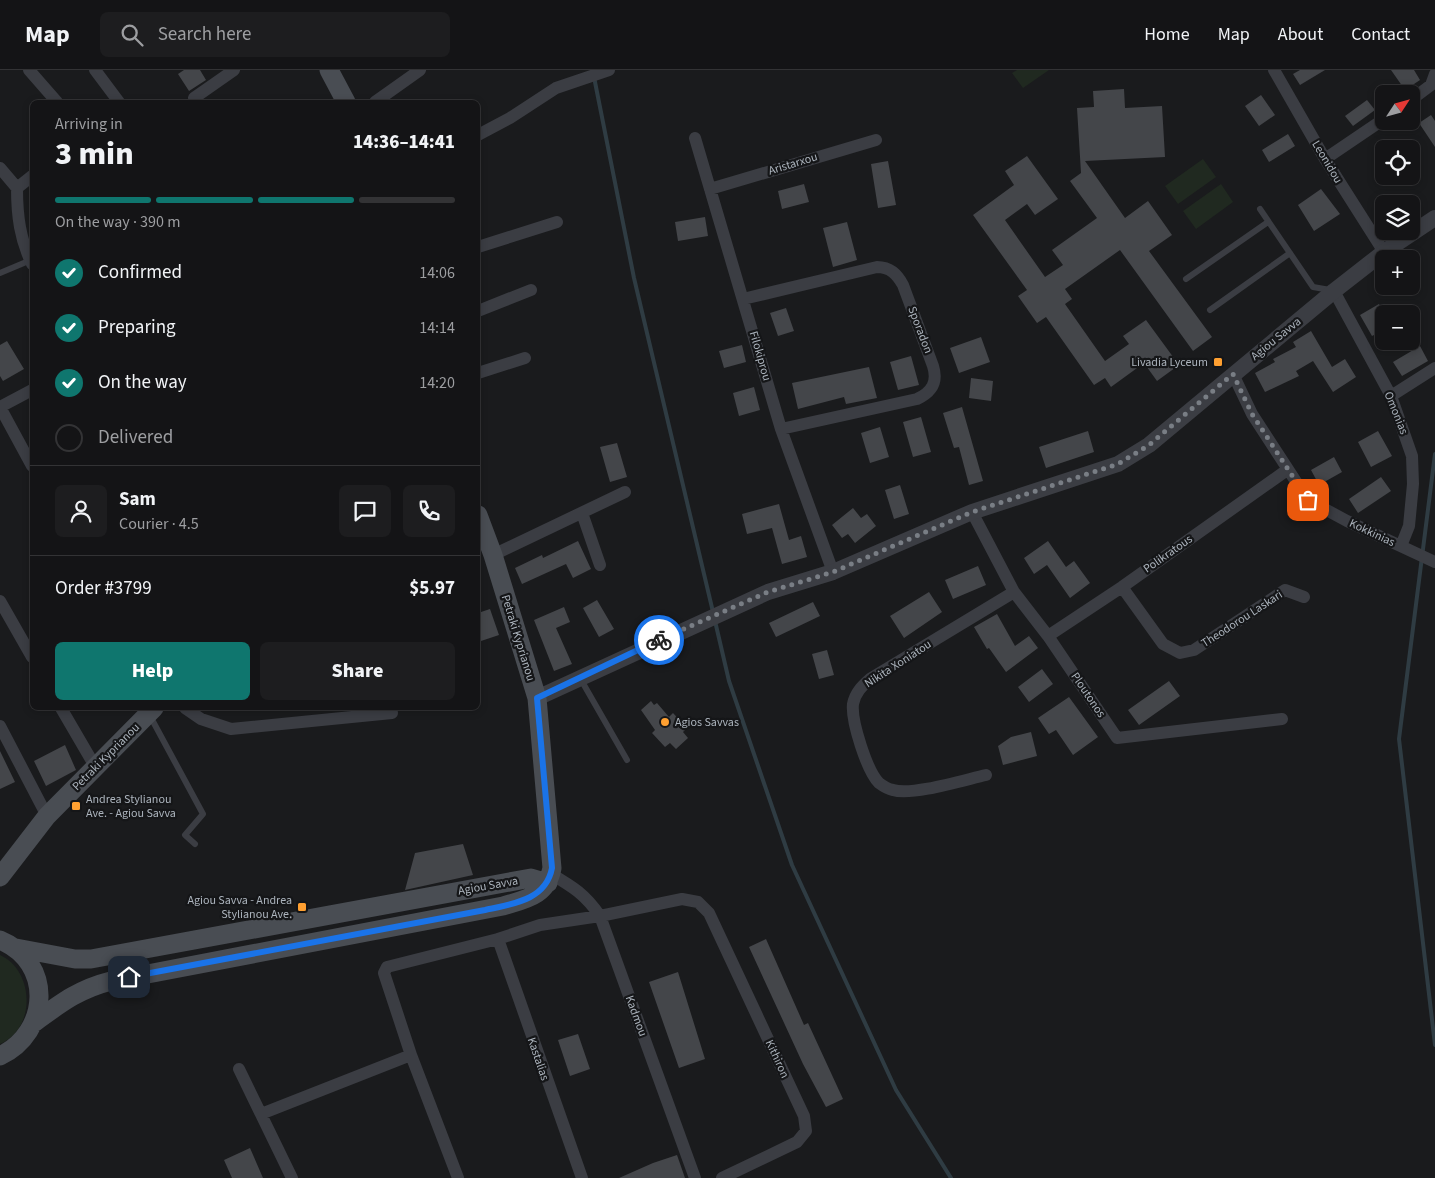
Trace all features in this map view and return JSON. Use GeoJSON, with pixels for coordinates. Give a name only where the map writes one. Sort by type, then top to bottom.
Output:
{"type":"FeatureCollection","features":[{"type":"Feature","properties":{"kind":"main road"},"geometry":{"type":"LineString","coordinates":[[329,70],[345,100]]}},
{"type":"Feature","properties":{"kind":"main road","name":"Petraki Kyprianou"},"geometry":{"type":"LineString","coordinates":[[480,521],[494,556],[537,698],[549,878]]}},
{"type":"Feature","properties":{"kind":"main road","name":"Petraki Kyprianou"},"geometry":{"type":"LineString","coordinates":[[0,877],[47,816],[151,710]]}},
{"type":"Feature","properties":{"kind":"main road","name":"Agiou Savva"},"geometry":{"type":"LineString","coordinates":[[7,943],[75,959],[91,959],[531,878],[549,878]]}},
{"type":"Feature","properties":{"kind":"main road","name":"Agiou Savva"},"geometry":{"type":"LineString","coordinates":[[35,1022],[73,994],[96,984],[502,906],[536,896],[549,878]]}},
{"type":"Feature","properties":{"kind":"main road"},"geometry":{"type":"LineString","coordinates":[[0,923],[7,943],[30,964],[38,983],[40,1004],[35,1022],[26,1038],[6,1053],[0,1071]]}},
{"type":"Feature","properties":{"kind":"street"},"geometry":{"type":"LineString","coordinates":[[29,70],[55,100]]}},
{"type":"Feature","properties":{"kind":"street"},"geometry":{"type":"LineString","coordinates":[[95,70],[118,100]]}},
{"type":"Feature","properties":{"kind":"street"},"geometry":{"type":"LineString","coordinates":[[194,98],[234,70]]}},
{"type":"Feature","properties":{"kind":"street"},"geometry":{"type":"LineString","coordinates":[[378,100],[420,70]]}},
{"type":"Feature","properties":{"kind":"street"},"geometry":{"type":"LineString","coordinates":[[480,134],[564,85],[609,70]]}},
{"type":"Feature","properties":{"kind":"street","name":"Leonidou"},"geometry":{"type":"LineString","coordinates":[[1274,70],[1325,159],[1383,250]]}},
{"type":"Feature","properties":{"kind":"street"},"geometry":{"type":"LineString","coordinates":[[1420,93],[1431,85],[1435,74]]}},
{"type":"Feature","properties":{"kind":"street"},"geometry":{"type":"LineString","coordinates":[[1325,159],[1375,125]]}},
{"type":"Feature","properties":{"kind":"street","name":"Filokiprou"},"geometry":{"type":"LineString","coordinates":[[695,138],[781,430],[833,572]]}},
{"type":"Feature","properties":{"kind":"street","name":"Aristarxou"},"geometry":{"type":"LineString","coordinates":[[710,189],[876,140]]}},
{"type":"Feature","properties":{"kind":"street"},"geometry":{"type":"LineString","coordinates":[[0,168],[17,188],[17,215],[24,245],[30,258]]}},
{"type":"Feature","properties":{"kind":"street"},"geometry":{"type":"LineString","coordinates":[[17,188],[30,178]]}},
{"type":"Feature","properties":{"kind":"street","name":"Agiou Savva"},"geometry":{"type":"LineString","coordinates":[[1387,250],[1435,218]]}},
{"type":"Feature","properties":{"kind":"street"},"geometry":{"type":"LineString","coordinates":[[480,245],[557,222]]}},
{"type":"Feature","properties":{"kind":"street","name":"Agiou Savva"},"geometry":{"type":"LineString","coordinates":[[537,698],[579,677],[768,592],[833,572],[972,512],[1118,464],[1149,445],[1375,259]]}},
{"type":"Feature","properties":{"kind":"street","name":"Sporadon"},"geometry":{"type":"LineString","coordinates":[[743,299],[877,267],[889,269],[897,276],[903,286],[934,366],[936,377],[932,389],[917,399],[781,430]]}},
{"type":"Feature","properties":{"kind":"street"},"geometry":{"type":"LineString","coordinates":[[480,310],[531,290]]}},
{"type":"Feature","properties":{"kind":"street","name":"Omonias"},"geometry":{"type":"LineString","coordinates":[[1334,291],[1345,308],[1390,396],[1412,456],[1413,484],[1405,548]]}},
{"type":"Feature","properties":{"kind":"street"},"geometry":{"type":"LineString","coordinates":[[480,372],[525,358]]}},
{"type":"Feature","properties":{"kind":"street"},"geometry":{"type":"LineString","coordinates":[[1390,396],[1435,368]]}},
{"type":"Feature","properties":{"kind":"street","name":"Kokkinias"},"geometry":{"type":"LineString","coordinates":[[1233,374],[1252,414],[1301,492],[1317,506],[1431,561]]}},
{"type":"Feature","properties":{"kind":"street"},"geometry":{"type":"LineString","coordinates":[[30,391],[0,407],[30,462]]}},
{"type":"Feature","properties":{"kind":"street","name":"Polikratous"},"geometry":{"type":"LineString","coordinates":[[1048,636],[1122,587],[1287,470]]}},
{"type":"Feature","properties":{"kind":"street"},"geometry":{"type":"LineString","coordinates":[[494,556],[625,492]]}},
{"type":"Feature","properties":{"kind":"street"},"geometry":{"type":"LineString","coordinates":[[582,512],[600,564]]}},
{"type":"Feature","properties":{"kind":"street","name":"Ploutonos"},"geometry":{"type":"LineString","coordinates":[[972,512],[1014,592],[1048,636],[1117,738],[1282,719]]}},
{"type":"Feature","properties":{"kind":"street","name":"Theodorou Laskari"},"geometry":{"type":"LineString","coordinates":[[1122,587],[1163,644],[1180,653],[1194,650],[1285,590],[1304,597]]}},
{"type":"Feature","properties":{"kind":"street","name":"Nikita Xoniatou"},"geometry":{"type":"LineString","coordinates":[[986,775],[906,792],[886,787],[878,781],[870,766],[854,721],[853,703],[857,693],[870,679],[1014,592]]}},
{"type":"Feature","properties":{"kind":"street"},"geometry":{"type":"LineString","coordinates":[[0,601],[30,654]]}},
{"type":"Feature","properties":{"kind":"street"},"geometry":{"type":"LineString","coordinates":[[62,710],[96,768]]}},
{"type":"Feature","properties":{"kind":"street"},"geometry":{"type":"LineString","coordinates":[[188,710],[201,719],[231,729],[392,713],[391,710]]}},
{"type":"Feature","properties":{"kind":"street"},"geometry":{"type":"LineString","coordinates":[[0,726],[47,816]]}},
{"type":"Feature","properties":{"kind":"street","name":"Kadmou"},"geometry":{"type":"LineString","coordinates":[[549,878],[574,887],[588,899],[600,916],[695,1178]]}},
{"type":"Feature","properties":{"kind":"street","name":"Kithiron"},"geometry":{"type":"LineString","coordinates":[[600,916],[682,899],[698,902],[709,913],[804,1116],[806,1131],[797,1142],[722,1178]]}},
{"type":"Feature","properties":{"kind":"street"},"geometry":{"type":"LineString","coordinates":[[458,1178],[411,1055],[384,973],[386,967],[498,939],[540,925],[600,916]]}},
{"type":"Feature","properties":{"kind":"street","name":"Kastalias"},"geometry":{"type":"LineString","coordinates":[[498,939],[582,1178]]}},
{"type":"Feature","properties":{"kind":"street"},"geometry":{"type":"LineString","coordinates":[[261,1114],[411,1055]]}},
{"type":"Feature","properties":{"kind":"street"},"geometry":{"type":"LineString","coordinates":[[239,1069],[292,1178]]}},
{"type":"Feature","properties":{"kind":"lane"},"geometry":{"type":"LineString","coordinates":[[1260,209],[1314,287],[1334,291]]}},
{"type":"Feature","properties":{"kind":"lane"},"geometry":{"type":"LineString","coordinates":[[1186,279],[1268,222]]}},
{"type":"Feature","properties":{"kind":"lane"},"geometry":{"type":"LineString","coordinates":[[1210,310],[1290,253]]}},
{"type":"Feature","properties":{"kind":"lane"},"geometry":{"type":"LineString","coordinates":[[0,273],[30,263]]}},
{"type":"Feature","properties":{"kind":"lane"},"geometry":{"type":"LineString","coordinates":[[579,677],[627,760]]}},
{"type":"Feature","properties":{"kind":"lane"},"geometry":{"type":"LineString","coordinates":[[151,710],[203,814],[185,835],[195,844]]}},
{"type":"Feature","properties":{"kind":"shaded area"},"geometry":{"type":"Polygon","coordinates":[[[1017,70],[1049,70],[1023,88],[1012,73],[1017,70]]]}},
{"type":"Feature","properties":{"kind":"shaded area"},"geometry":{"type":"Polygon","coordinates":[[[1203,159],[1216,177],[1178,204],[1165,186],[1203,159]]]}},
{"type":"Feature","properties":{"kind":"shaded area"},"geometry":{"type":"Polygon","coordinates":[[[1221,184],[1233,202],[1196,229],[1183,211],[1221,184]]]}},
{"type":"Feature","properties":{"kind":"shaded area"},"geometry":{"type":"Polygon","coordinates":[[[0,955],[12,963],[20,974],[25,986],[27,1000],[20,1026],[12,1037],[0,1044],[0,955]]]}},
{"type":"Feature","properties":{"kind":"building"},"geometry":{"type":"Polygon","coordinates":[[[184,70],[200,70],[206,80],[189,91],[178,74],[184,70]]]}},
{"type":"Feature","properties":{"kind":"building"},"geometry":{"type":"Polygon","coordinates":[[[1300,70],[1325,70],[1300,85],[1293,74],[1300,70]]]}},
{"type":"Feature","properties":{"kind":"building"},"geometry":{"type":"Polygon","coordinates":[[[1391,70],[1414,70],[1420,80],[1412,85],[1402,85],[1391,70]]]}},
{"type":"Feature","properties":{"kind":"building"},"geometry":{"type":"Polygon","coordinates":[[[1124,89],[1125,108],[1162,106],[1165,157],[1085,161],[1125,218],[1148,201],[1172,235],[1149,251],[1212,337],[1193,351],[1120,250],[1065,289],[1072,299],[1065,304],[1105,361],[1129,344],[1123,336],[1146,320],[1179,365],[1157,381],[1144,363],[1111,387],[1105,378],[1094,385],[1046,317],[1037,323],[1018,296],[1027,290],[973,215],[1014,185],[1005,171],[1027,156],[1058,199],[1035,215],[1027,204],[1005,220],[1045,277],[1063,265],[1052,250],[1097,218],[1070,181],[1081,173],[1077,108],[1094,107],[1093,91],[1124,89]]]}},
{"type":"Feature","properties":{"kind":"building"},"geometry":{"type":"Polygon","coordinates":[[[1261,95],[1275,115],[1259,126],[1245,106],[1261,95]]]}},
{"type":"Feature","properties":{"kind":"building"},"geometry":{"type":"Polygon","coordinates":[[[1367,100],[1375,110],[1353,126],[1345,116],[1367,100]]]}},
{"type":"Feature","properties":{"kind":"building"},"geometry":{"type":"Polygon","coordinates":[[[1431,115],[1435,121],[1435,147],[1420,124],[1420,122],[1431,115]]]}},
{"type":"Feature","properties":{"kind":"building"},"geometry":{"type":"Polygon","coordinates":[[[1288,134],[1295,146],[1269,162],[1262,150],[1288,134]]]}},
{"type":"Feature","properties":{"kind":"building"},"geometry":{"type":"Polygon","coordinates":[[[888,161],[896,205],[878,208],[871,164],[888,161]]]}},
{"type":"Feature","properties":{"kind":"building"},"geometry":{"type":"Polygon","coordinates":[[[804,184],[809,202],[782,209],[778,191],[804,184]]]}},
{"type":"Feature","properties":{"kind":"building"},"geometry":{"type":"Polygon","coordinates":[[[1321,189],[1340,214],[1314,231],[1298,205],[1321,189]]]}},
{"type":"Feature","properties":{"kind":"building"},"geometry":{"type":"Polygon","coordinates":[[[705,217],[708,236],[678,241],[675,222],[705,217]]]}},
{"type":"Feature","properties":{"kind":"building"},"geometry":{"type":"Polygon","coordinates":[[[847,222],[857,260],[833,267],[823,228],[847,222]]]}},
{"type":"Feature","properties":{"kind":"building"},"geometry":{"type":"Polygon","coordinates":[[[1375,306],[1375,334],[1372,336],[1360,315],[1375,306]]]}},
{"type":"Feature","properties":{"kind":"building"},"geometry":{"type":"Polygon","coordinates":[[[786,308],[794,331],[778,336],[770,313],[786,308]]]}},
{"type":"Feature","properties":{"kind":"building"},"geometry":{"type":"Polygon","coordinates":[[[1311,331],[1332,367],[1345,359],[1356,377],[1333,392],[1313,361],[1296,371],[1299,376],[1265,392],[1255,373],[1275,362],[1273,359],[1296,347],[1293,342],[1311,331]]]}},
{"type":"Feature","properties":{"kind":"building"},"geometry":{"type":"Polygon","coordinates":[[[981,337],[990,362],[959,373],[950,348],[981,337]]]}},
{"type":"Feature","properties":{"kind":"building"},"geometry":{"type":"Polygon","coordinates":[[[7,341],[24,369],[3,381],[0,376],[0,345],[7,341]]]}},
{"type":"Feature","properties":{"kind":"building"},"geometry":{"type":"Polygon","coordinates":[[[742,345],[746,362],[724,368],[719,351],[742,345]]]}},
{"type":"Feature","properties":{"kind":"building"},"geometry":{"type":"Polygon","coordinates":[[[1420,346],[1428,361],[1402,376],[1393,362],[1413,350],[1420,350],[1420,346]]]}},
{"type":"Feature","properties":{"kind":"building"},"geometry":{"type":"Polygon","coordinates":[[[911,356],[919,385],[898,390],[890,362],[911,356]]]}},
{"type":"Feature","properties":{"kind":"building"},"geometry":{"type":"Polygon","coordinates":[[[869,367],[877,398],[846,404],[844,397],[798,409],[792,383],[869,367]]]}},
{"type":"Feature","properties":{"kind":"building"},"geometry":{"type":"Polygon","coordinates":[[[971,378],[993,381],[991,401],[969,398],[971,378]]]}},
{"type":"Feature","properties":{"kind":"building"},"geometry":{"type":"Polygon","coordinates":[[[754,387],[760,410],[739,416],[733,393],[754,387]]]}},
{"type":"Feature","properties":{"kind":"building"},"geometry":{"type":"Polygon","coordinates":[[[962,407],[983,481],[969,485],[959,447],[954,448],[943,413],[962,407]]]}},
{"type":"Feature","properties":{"kind":"building"},"geometry":{"type":"Polygon","coordinates":[[[921,417],[931,452],[913,457],[903,422],[921,417]]]}},
{"type":"Feature","properties":{"kind":"building"},"geometry":{"type":"Polygon","coordinates":[[[880,427],[889,457],[870,463],[861,433],[880,427]]]}},
{"type":"Feature","properties":{"kind":"building"},"geometry":{"type":"Polygon","coordinates":[[[1088,431],[1094,452],[1046,468],[1039,447],[1088,431]]]}},
{"type":"Feature","properties":{"kind":"building"},"geometry":{"type":"Polygon","coordinates":[[[1378,431],[1392,456],[1371,467],[1358,442],[1378,431]]]}},
{"type":"Feature","properties":{"kind":"building"},"geometry":{"type":"Polygon","coordinates":[[[617,443],[627,477],[610,482],[600,447],[617,443]]]}},
{"type":"Feature","properties":{"kind":"building"},"geometry":{"type":"Polygon","coordinates":[[[1334,457],[1342,472],[1319,485],[1311,470],[1334,457]]]}},
{"type":"Feature","properties":{"kind":"building"},"geometry":{"type":"Polygon","coordinates":[[[1381,477],[1391,491],[1358,513],[1349,499],[1381,477]]]}},
{"type":"Feature","properties":{"kind":"building"},"geometry":{"type":"Polygon","coordinates":[[[900,485],[909,514],[894,519],[885,490],[900,485]]]}},
{"type":"Feature","properties":{"kind":"building"},"geometry":{"type":"Polygon","coordinates":[[[779,504],[789,540],[801,536],[807,557],[782,564],[772,528],[747,534],[742,514],[779,504]]]}},
{"type":"Feature","properties":{"kind":"building"},"geometry":{"type":"Polygon","coordinates":[[[853,508],[861,518],[867,514],[876,526],[855,543],[848,534],[842,538],[832,525],[853,508]]]}},
{"type":"Feature","properties":{"kind":"building"},"geometry":{"type":"Polygon","coordinates":[[[578,541],[591,569],[573,578],[566,564],[522,584],[515,568],[542,555],[543,558],[578,541]]]}},
{"type":"Feature","properties":{"kind":"building"},"geometry":{"type":"Polygon","coordinates":[[[1048,541],[1066,567],[1074,561],[1090,583],[1070,598],[1047,565],[1034,574],[1024,558],[1048,541]]]}},
{"type":"Feature","properties":{"kind":"building"},"geometry":{"type":"Polygon","coordinates":[[[978,566],[986,585],[953,599],[945,580],[978,566]]]}},
{"type":"Feature","properties":{"kind":"building"},"geometry":{"type":"Polygon","coordinates":[[[929,592],[942,612],[904,638],[890,616],[929,592]]]}},
{"type":"Feature","properties":{"kind":"building"},"geometry":{"type":"Polygon","coordinates":[[[597,600],[614,629],[599,637],[583,608],[597,600]]]}},
{"type":"Feature","properties":{"kind":"building"},"geometry":{"type":"Polygon","coordinates":[[[813,602],[820,616],[776,637],[769,623],[813,602]]]}},
{"type":"Feature","properties":{"kind":"building"},"geometry":{"type":"Polygon","coordinates":[[[564,607],[570,622],[556,628],[572,664],[554,671],[534,620],[564,607]]]}},
{"type":"Feature","properties":{"kind":"building"},"geometry":{"type":"Polygon","coordinates":[[[490,609],[499,635],[480,641],[480,612],[490,609]]]}},
{"type":"Feature","properties":{"kind":"building"},"geometry":{"type":"Polygon","coordinates":[[[997,614],[1015,646],[1029,636],[1038,648],[1006,672],[989,648],[987,649],[974,627],[997,614]]]}},
{"type":"Feature","properties":{"kind":"building"},"geometry":{"type":"Polygon","coordinates":[[[827,650],[834,675],[819,679],[812,654],[827,650]]]}},
{"type":"Feature","properties":{"kind":"building"},"geometry":{"type":"Polygon","coordinates":[[[1042,669],[1053,684],[1029,702],[1018,687],[1042,669]]]}},
{"type":"Feature","properties":{"kind":"building"},"geometry":{"type":"Polygon","coordinates":[[[1169,681],[1180,696],[1139,725],[1128,710],[1169,681]]]}},
{"type":"Feature","properties":{"kind":"building"},"geometry":{"type":"Polygon","coordinates":[[[1069,697],[1098,737],[1073,755],[1056,730],[1049,734],[1038,718],[1069,697]]]}},
{"type":"Feature","properties":{"kind":"building","name":"Agios Savvas"},"geometry":{"type":"Polygon","coordinates":[[[651,701],[654,705],[657,703],[669,717],[673,713],[687,728],[683,732],[688,738],[676,749],[670,743],[665,747],[652,733],[655,730],[641,710],[651,701]]]}},
{"type":"Feature","properties":{"kind":"building"},"geometry":{"type":"Polygon","coordinates":[[[1031,732],[1037,756],[1003,765],[998,746],[1011,737],[1031,732]]]}},
{"type":"Feature","properties":{"kind":"building"},"geometry":{"type":"Polygon","coordinates":[[[65,745],[76,770],[46,786],[34,761],[65,745]]]}},
{"type":"Feature","properties":{"kind":"building"},"geometry":{"type":"Polygon","coordinates":[[[0,751],[15,782],[0,789],[0,751]]]}},
{"type":"Feature","properties":{"kind":"building"},"geometry":{"type":"Polygon","coordinates":[[[463,844],[473,875],[405,890],[415,853],[463,844]]]}},
{"type":"Feature","properties":{"kind":"building"},"geometry":{"type":"Polygon","coordinates":[[[766,939],[804,1025],[808,1023],[843,1099],[826,1107],[803,1064],[749,947],[766,939]]]}},
{"type":"Feature","properties":{"kind":"building"},"geometry":{"type":"Polygon","coordinates":[[[678,972],[705,1059],[679,1068],[649,982],[678,972]]]}},
{"type":"Feature","properties":{"kind":"building"},"geometry":{"type":"Polygon","coordinates":[[[578,1034],[590,1069],[570,1076],[558,1040],[578,1034]]]}},
{"type":"Feature","properties":{"kind":"building"},"geometry":{"type":"Polygon","coordinates":[[[250,1148],[263,1178],[232,1178],[224,1160],[250,1148]]]}},
{"type":"Feature","properties":{"kind":"building"},"geometry":{"type":"Polygon","coordinates":[[[677,1155],[685,1178],[619,1178],[653,1163],[677,1155]]]}},
{"type":"Feature","properties":{"kind":"waterway"},"geometry":{"type":"LineString","coordinates":[[594,77],[634,278],[713,612]]}},
{"type":"Feature","properties":{"kind":"waterway"},"geometry":{"type":"LineString","coordinates":[[1435,454],[1399,739],[1435,1045]]}},
{"type":"Feature","properties":{"kind":"waterway"},"geometry":{"type":"LineString","coordinates":[[715,621],[729,681],[792,865],[896,1090],[951,1178]]}},
{"type":"Feature","properties":{"kind":"way so far"},"geometry":{"type":"LineString","coordinates":[[659,640],[768,592],[816,579],[972,512],[1015,496],[1118,464],[1149,445],[1233,374],[1252,414],[1301,492],[1308,500]]}},
{"type":"Feature","properties":{"kind":"place","name":"Livadia Lyceum"},"geometry":{"type":"Point","coordinates":[1218,362]}},
{"type":"Feature","properties":{"kind":"place","name":"Agios Savvas"},"geometry":{"type":"Point","coordinates":[665,722]}},
{"type":"Feature","properties":{"kind":"place","name":"Andrea Stylianou Ave. - Agiou Savva"},"geometry":{"type":"Point","coordinates":[76,806]}},
{"type":"Feature","properties":{"kind":"place","name":"Agiou Savva - Andrea Stylianou Ave."},"geometry":{"type":"Point","coordinates":[302,907]}},
{"type":"Feature","properties":{"kind":"route"},"geometry":{"type":"LineString","coordinates":[[129,977],[485,910],[536,896],[548,883],[552,868],[537,698],[659,640]]}}]}
